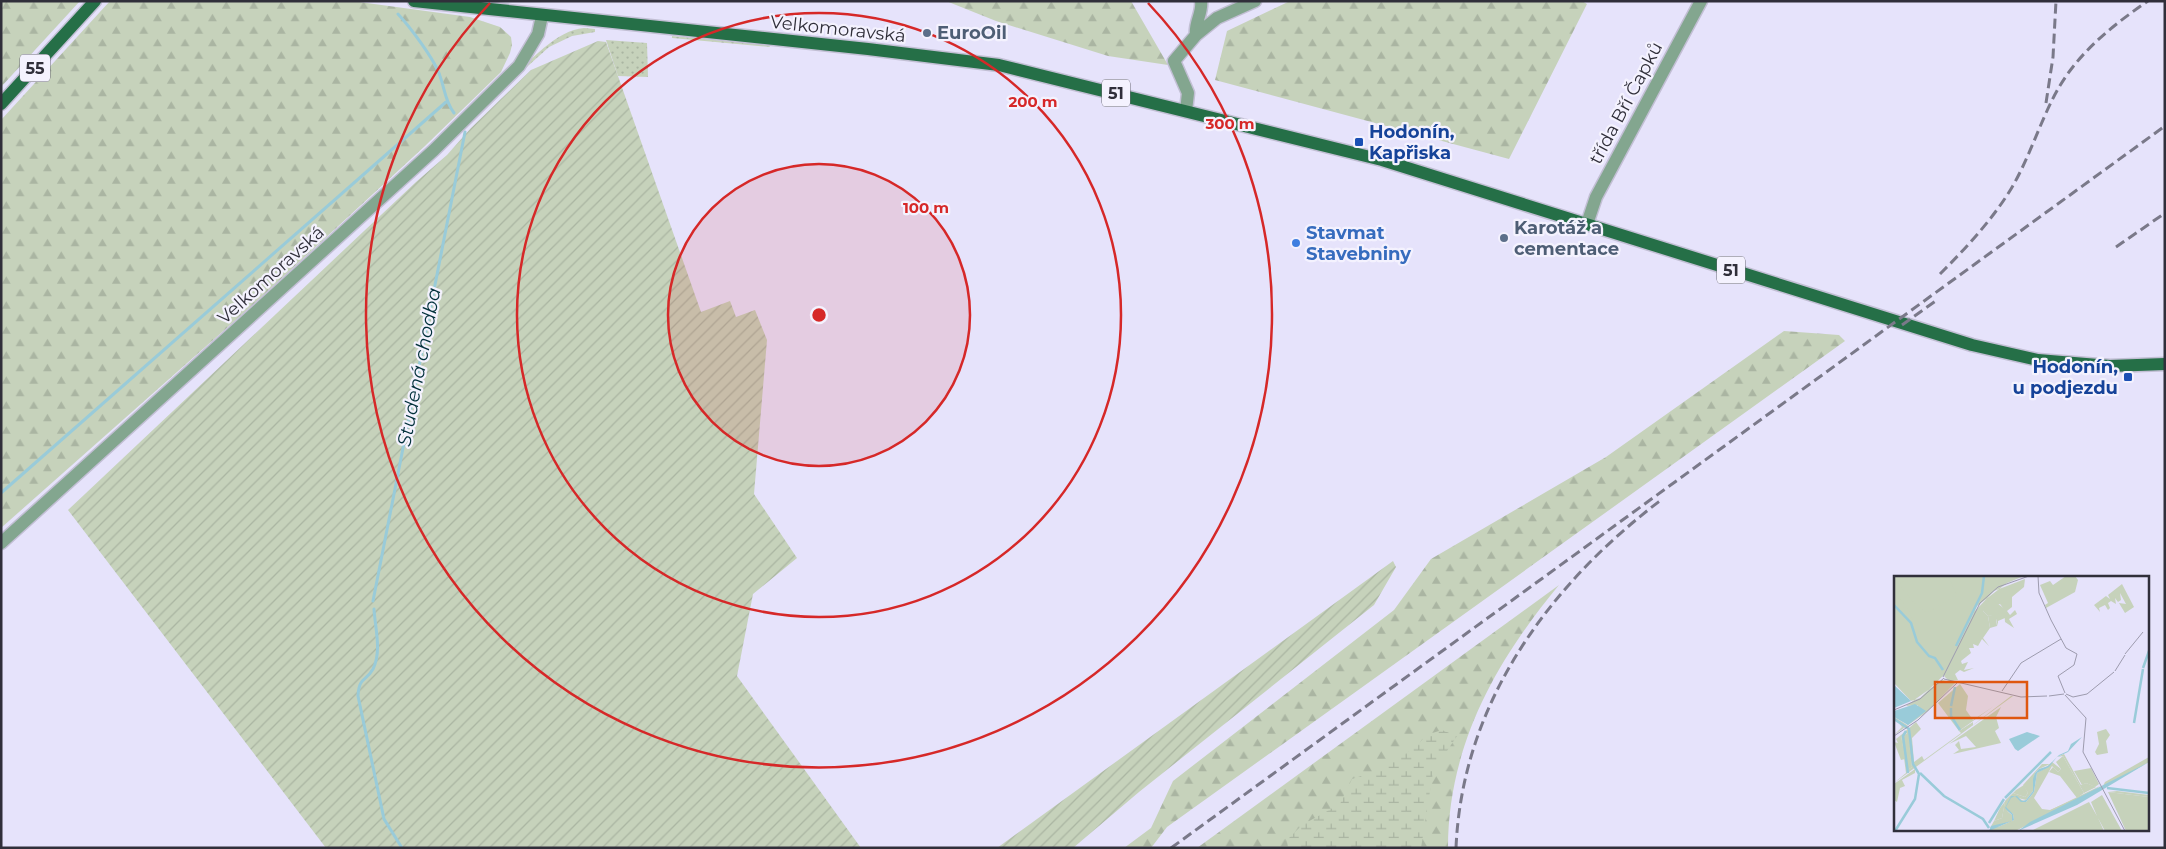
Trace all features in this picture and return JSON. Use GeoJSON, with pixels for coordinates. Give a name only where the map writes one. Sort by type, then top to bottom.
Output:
{"type":"FeatureCollection","features":[{"type":"Feature","properties":{"kind":"main road","name":"Velkomoravská"},"geometry":{"type":"LineString","coordinates":[[414,1],[973,61],[1027,71],[1382,160],[1972,345],[2038,360],[2110,366],[2165,364]]}},
{"type":"Feature","properties":{"kind":"main road","name":"55"},"geometry":{"type":"LineString","coordinates":[[1,104],[94,2]]}},
{"type":"Feature","properties":{"kind":"street"},"geometry":{"type":"LineString","coordinates":[[1186,111],[1188,93],[1174,61],[1196,35],[1217,18],[1255,1]]}},
{"type":"Feature","properties":{"kind":"street","name":"třída Bří Čapků"},"geometry":{"type":"LineString","coordinates":[[1587,224],[1596,197],[1701,1]]}},
{"type":"Feature","properties":{"kind":"street"},"geometry":{"type":"LineString","coordinates":[[1196,35],[1195,29],[1202,5],[1217,18]]}},
{"type":"Feature","properties":{"kind":"street","name":"Velkomoravská"},"geometry":{"type":"LineString","coordinates":[[1,543],[434,150],[519,66],[538,34],[542,16]]}},
{"type":"Feature","properties":{"kind":"green space"},"geometry":{"type":"Polygon","coordinates":[[[1,1],[80,1],[1,87],[1,1]]]}},
{"type":"Feature","properties":{"kind":"green space"},"geometry":{"type":"Polygon","coordinates":[[[110,1],[352,1],[470,17],[500,27],[511,37],[512,45],[501,72],[425,146],[257,301],[1,528],[1,120],[110,1]]]}},
{"type":"Feature","properties":{"kind":"green space"},"geometry":{"type":"Polygon","coordinates":[[[946,1],[1131,1],[1168,65],[1108,56],[996,21],[946,1]]]}},
{"type":"Feature","properties":{"kind":"green space"},"geometry":{"type":"Polygon","coordinates":[[[1290,1],[1582,1],[1587,4],[1509,159],[1215,80],[1227,31],[1290,1]]]}},
{"type":"Feature","properties":{"kind":"green space"},"geometry":{"type":"Polygon","coordinates":[[[584,28],[595,29],[595,32],[572,36],[549,47],[498,93],[549,44],[561,36],[584,28]]]}},
{"type":"Feature","properties":{"kind":"green space"},"geometry":{"type":"Polygon","coordinates":[[[672,36],[769,45],[770,47],[672,38],[672,36]]]}},
{"type":"Feature","properties":{"kind":"green space"},"geometry":{"type":"Polygon","coordinates":[[[606,40],[647,43],[648,77],[618,76],[606,40]]]}},
{"type":"Feature","properties":{"kind":"green space"},"geometry":{"type":"Polygon","coordinates":[[[598,41],[606,42],[701,312],[730,301],[736,317],[755,310],[767,340],[754,494],[797,558],[753,594],[737,676],[861,848],[326,848],[68,510],[447,155],[471,128],[531,70],[598,41]]]}},
{"type":"Feature","properties":{"kind":"green space"},"geometry":{"type":"Polygon","coordinates":[[[1784,331],[1839,335],[1845,341],[1167,827],[1151,848],[1124,848],[1151,828],[1173,781],[1394,610],[1431,559],[1606,457],[1784,331]]]}},
{"type":"Feature","properties":{"kind":"green space"},"geometry":{"type":"Polygon","coordinates":[[[1393,561],[1396,567],[1374,605],[1139,792],[1073,848],[997,848],[1393,561]]]}},
{"type":"Feature","properties":{"kind":"green space"},"geometry":{"type":"Polygon","coordinates":[[[1559,585],[1515,644],[1496,675],[1480,707],[1456,775],[1450,811],[1448,848],[1197,848],[1559,585]]]}},
{"type":"Feature","properties":{"kind":"green space"},"geometry":{"type":"Polygon","coordinates":[[[1442,730],[1457,736],[1433,772],[1421,848],[1288,848],[1287,840],[1302,825],[1340,804],[1352,779],[1379,770],[1417,746],[1426,735],[1442,730]]]}},
{"type":"Feature","properties":{"kind":"waterway","name":"Studená chodba"},"geometry":{"type":"LineString","coordinates":[[398,14],[433,61],[454,113]]}},
{"type":"Feature","properties":{"kind":"waterway"},"geometry":{"type":"LineString","coordinates":[[1,493],[446,102]]}},
{"type":"Feature","properties":{"kind":"waterway","name":"Studená chodba"},"geometry":{"type":"LineString","coordinates":[[373,601],[465,132]]}},
{"type":"Feature","properties":{"kind":"waterway","name":"Studená chodba"},"geometry":{"type":"LineString","coordinates":[[374,609],[377,639],[376,662],[373,669],[361,682],[358,696],[384,819],[402,848]]}},
{"type":"Feature","properties":{"kind":"railway"},"geometry":{"type":"LineString","coordinates":[[2046,103],[2053,57],[2056,1]]}},
{"type":"Feature","properties":{"kind":"railway"},"geometry":{"type":"LineString","coordinates":[[1940,274],[1996,212],[2011,189],[2052,101],[2066,76],[2086,51],[2098,40],[2148,1]]}},
{"type":"Feature","properties":{"kind":"railway"},"geometry":{"type":"LineString","coordinates":[[1171,848],[2165,126]]}},
{"type":"Feature","properties":{"kind":"railway"},"geometry":{"type":"LineString","coordinates":[[2116,247],[2165,213]]}},
{"type":"Feature","properties":{"kind":"railway"},"geometry":{"type":"LineString","coordinates":[[1902,325],[1937,300]]}},
{"type":"Feature","properties":{"kind":"railway"},"geometry":{"type":"LineString","coordinates":[[1456,848],[1462,795],[1475,744],[1494,697],[1519,652],[1548,609],[1583,570],[1620,533],[1661,500]]}},
{"type":"Feature","properties":{"kind":"place","name":"EuroOil"},"geometry":{"type":"Point","coordinates":[927,33]}},
{"type":"Feature","properties":{"kind":"place","name":"Hodonín, Kapřiska"},"geometry":{"type":"Point","coordinates":[1359,142]}},
{"type":"Feature","properties":{"kind":"place","name":"Karotáž a cementace"},"geometry":{"type":"Point","coordinates":[1504,238]}},
{"type":"Feature","properties":{"kind":"place","name":"Stavmat Stavebniny"},"geometry":{"type":"Point","coordinates":[1296,243]}},
{"type":"Feature","properties":{"kind":"place","name":"Hodonín, u podjezdu"},"geometry":{"type":"Point","coordinates":[2128,377]}}]}
